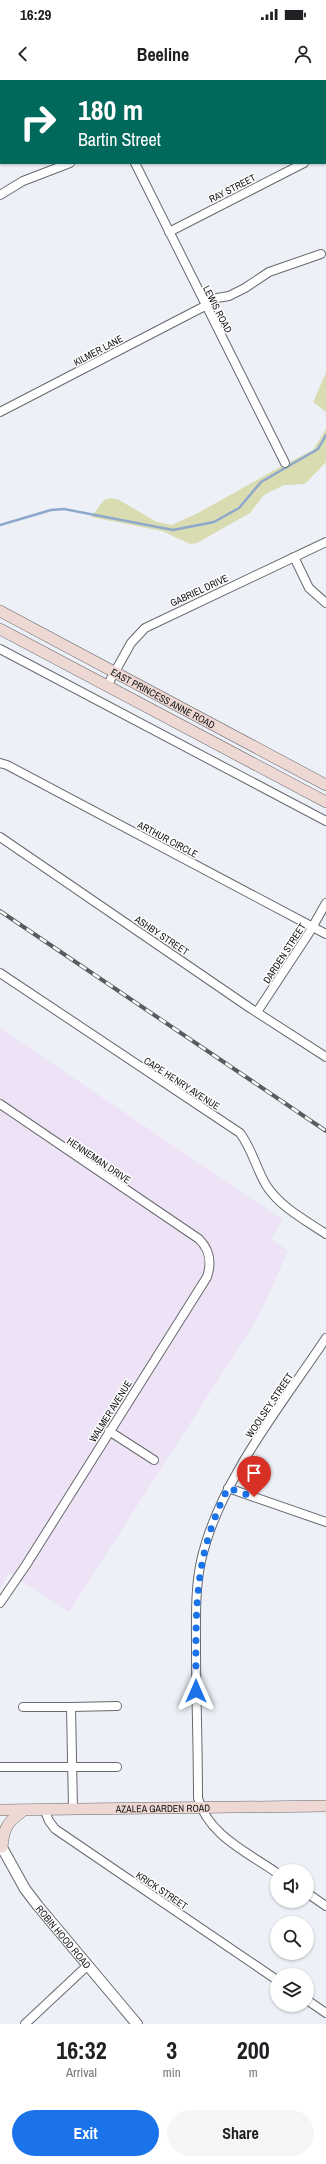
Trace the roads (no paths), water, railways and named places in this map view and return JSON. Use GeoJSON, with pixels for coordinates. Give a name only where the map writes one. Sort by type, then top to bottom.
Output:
{"type":"FeatureCollection","features":[{"type":"Feature","properties":{"kind":"main road","name":"EAST PRINCESS ANNE ROAD"},"geometry":{"type":"LineString","coordinates":[[0,611],[326,785]]}},
{"type":"Feature","properties":{"kind":"main road","name":"EAST PRINCESS ANNE ROAD"},"geometry":{"type":"LineString","coordinates":[[0,629],[326,802]]}},
{"type":"Feature","properties":{"kind":"main road","name":"AZALEA GARDEN ROAD"},"geometry":{"type":"LineString","coordinates":[[0,1810],[326,1806]]}},
{"type":"Feature","properties":{"kind":"main road"},"geometry":{"type":"LineString","coordinates":[[1,1845],[4,1830],[10,1821],[24,1810]]}},
{"type":"Feature","properties":{"kind":"street"},"geometry":{"type":"LineString","coordinates":[[0,195],[23,181],[67,164]]}},
{"type":"Feature","properties":{"kind":"street","name":"LEWIS ROAD"},"geometry":{"type":"LineString","coordinates":[[135,164],[205,306],[285,463]]}},
{"type":"Feature","properties":{"kind":"street","name":"RAY STREET"},"geometry":{"type":"LineString","coordinates":[[169,232],[302,164]]}},
{"type":"Feature","properties":{"kind":"street","name":"KILMER LANE"},"geometry":{"type":"LineString","coordinates":[[0,412],[218,298],[229,296],[245,288],[269,272],[320,254]]}},
{"type":"Feature","properties":{"kind":"street","name":"GABRIEL DRIVE"},"geometry":{"type":"LineString","coordinates":[[106,686],[130,643],[145,628],[326,542]]}},
{"type":"Feature","properties":{"kind":"street"},"geometry":{"type":"LineString","coordinates":[[294,557],[309,588],[326,603]]}},
{"type":"Feature","properties":{"kind":"street"},"geometry":{"type":"LineString","coordinates":[[0,649],[326,821]]}},
{"type":"Feature","properties":{"kind":"street","name":"ARTHUR CIRCLE"},"geometry":{"type":"LineString","coordinates":[[0,763],[7,764],[326,934]]}},
{"type":"Feature","properties":{"kind":"street","name":"ASHBY STREET"},"geometry":{"type":"LineString","coordinates":[[0,837],[257,1012],[326,1057]]}},
{"type":"Feature","properties":{"kind":"street","name":"DARDEN STREET"},"geometry":{"type":"LineString","coordinates":[[257,1012],[326,903]]}},
{"type":"Feature","properties":{"kind":"street","name":"CAPE HENRY AVENUE"},"geometry":{"type":"LineString","coordinates":[[0,973],[240,1133],[249,1147],[267,1186],[275,1197],[326,1234]]}},
{"type":"Feature","properties":{"kind":"street","name":"HENNEMAN DRIVE"},"geometry":{"type":"LineString","coordinates":[[0,1104],[188,1231]]}},
{"type":"Feature","properties":{"kind":"street","name":"WALMER AVENUE"},"geometry":{"type":"LineString","coordinates":[[0,1603],[26,1565],[207,1277],[210,1264],[208,1251],[199,1239],[188,1231]]}},
{"type":"Feature","properties":{"kind":"street","name":"WOOLSEY STREET"},"geometry":{"type":"LineString","coordinates":[[270,1868],[219,1833],[207,1820],[200,1807],[198,1798],[196,1599],[198,1578],[206,1542],[228,1488],[240,1467],[326,1338]]}},
{"type":"Feature","properties":{"kind":"street"},"geometry":{"type":"LineString","coordinates":[[109,1431],[154,1460]]}},
{"type":"Feature","properties":{"kind":"street"},"geometry":{"type":"LineString","coordinates":[[228,1488],[326,1522]]}},
{"type":"Feature","properties":{"kind":"street"},"geometry":{"type":"LineString","coordinates":[[23,1707],[117,1706]]}},
{"type":"Feature","properties":{"kind":"street"},"geometry":{"type":"LineString","coordinates":[[71,1707],[73,1809]]}},
{"type":"Feature","properties":{"kind":"street"},"geometry":{"type":"LineString","coordinates":[[0,1767],[117,1767]]}},
{"type":"Feature","properties":{"kind":"street","name":"KRICK STREET"},"geometry":{"type":"LineString","coordinates":[[44,1810],[55,1829],[270,1975]]}},
{"type":"Feature","properties":{"kind":"street","name":"ROBIN HOOD ROAD"},"geometry":{"type":"LineString","coordinates":[[1,1845],[25,1889],[87,1966],[137,2024]]}},
{"type":"Feature","properties":{"kind":"street"},"geometry":{"type":"LineString","coordinates":[[314,1898],[326,1906]]}},
{"type":"Feature","properties":{"kind":"street"},"geometry":{"type":"LineString","coordinates":[[25,2024],[87,1966]]}},
{"type":"Feature","properties":{"kind":"street"},"geometry":{"type":"LineString","coordinates":[[314,2005],[326,2013]]}},
{"type":"Feature","properties":{"kind":"waterway"},"geometry":{"type":"LineString","coordinates":[[0,525],[51,510],[64,509],[173,530],[214,522],[239,508],[261,482],[318,449],[326,435]]}},
{"type":"Feature","properties":{"kind":"railway"},"geometry":{"type":"LineString","coordinates":[[0,911],[326,1131]]}}]}
